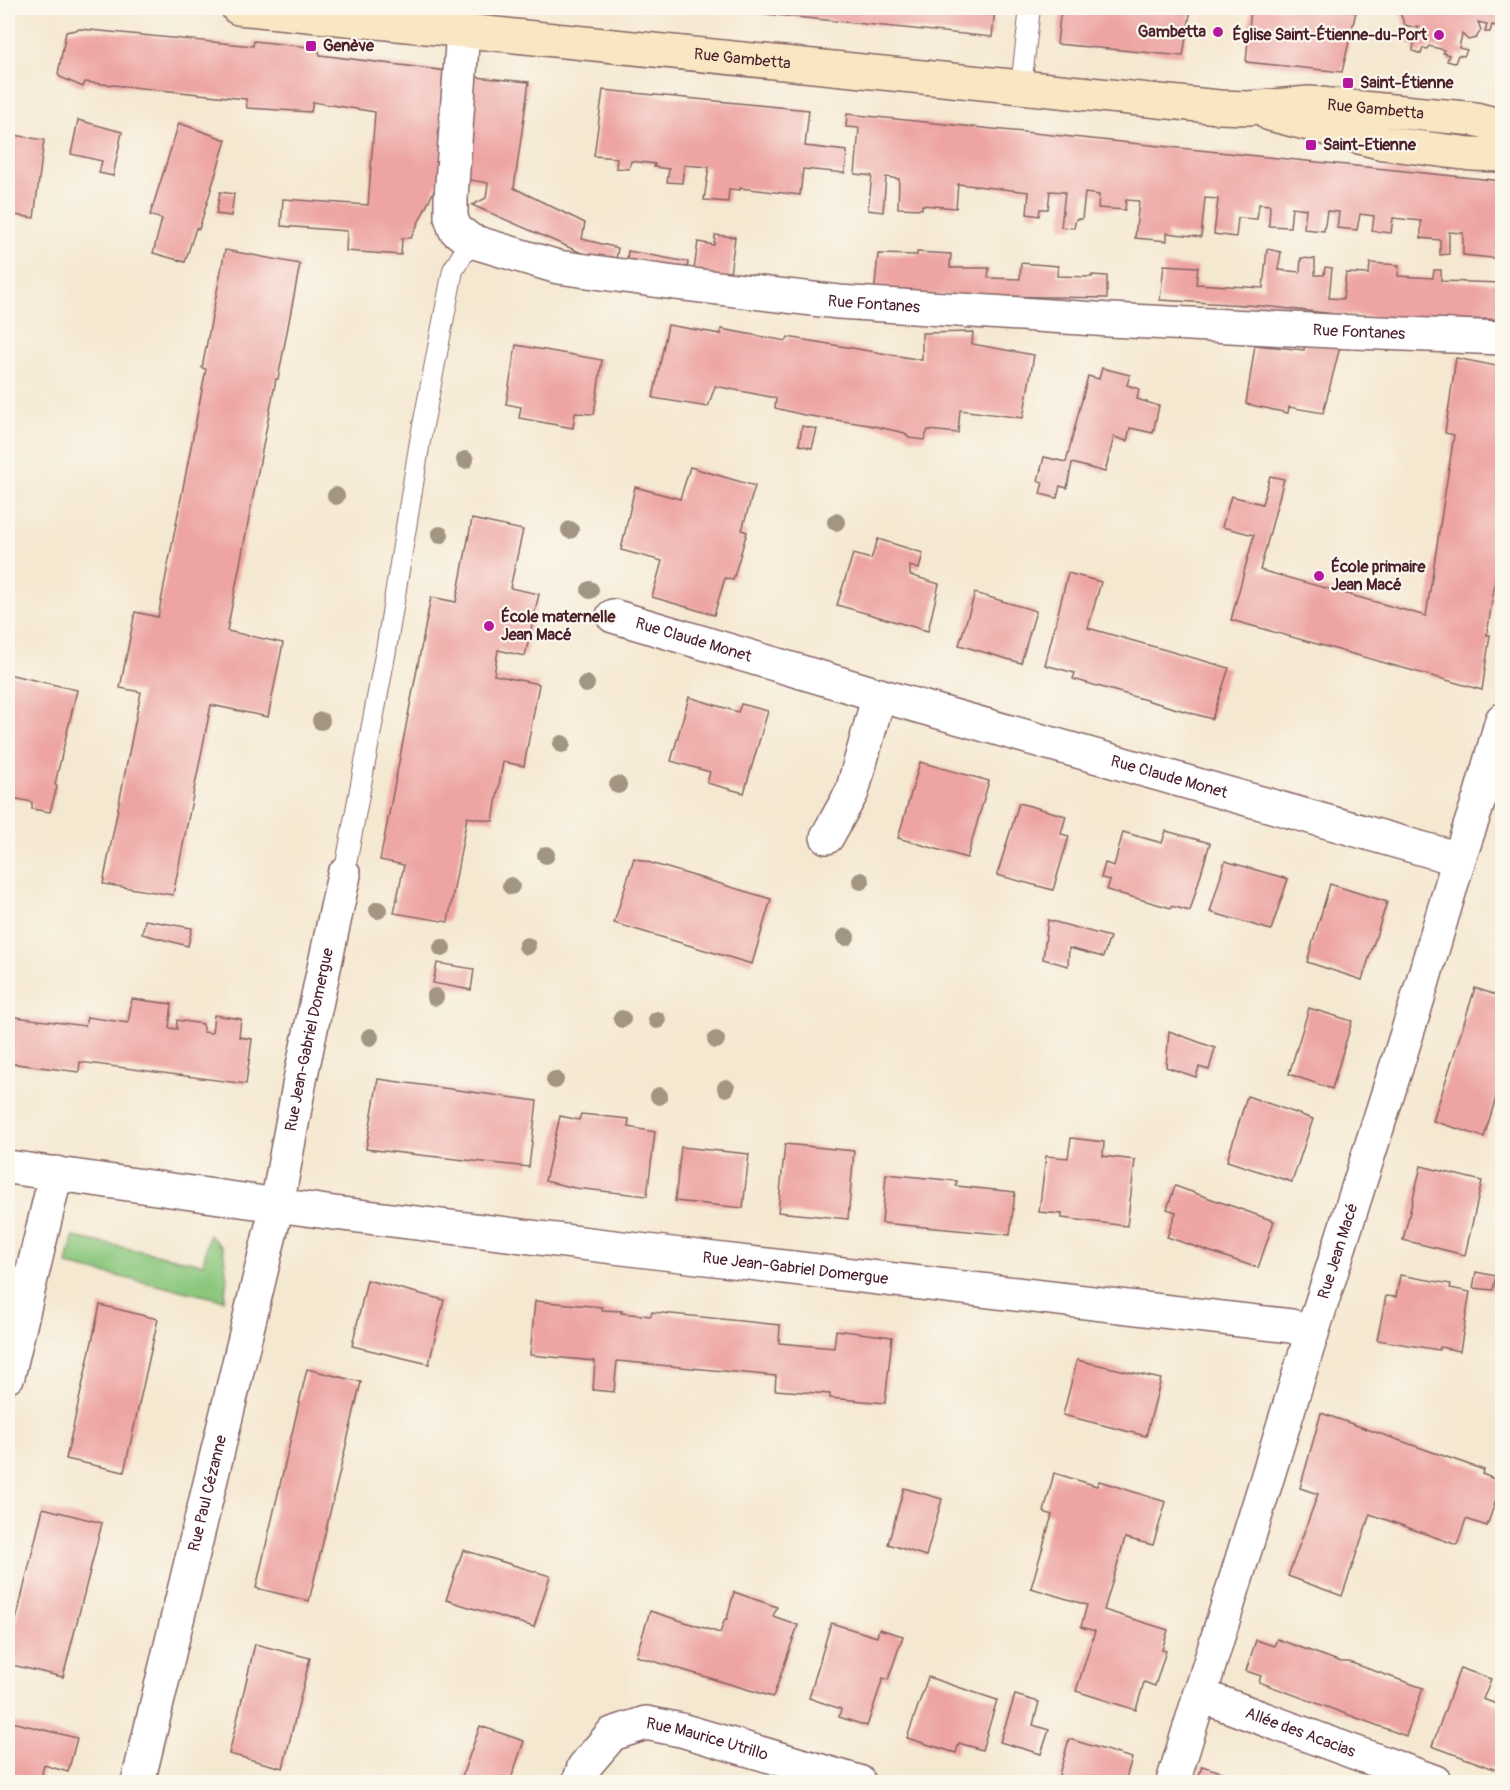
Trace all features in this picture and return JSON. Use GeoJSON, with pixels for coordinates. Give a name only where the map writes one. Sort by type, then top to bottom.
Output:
{"type":"FeatureCollection","features":[{"type":"Feature","properties":{"kind":"main road","name":"Rue Gambetta"},"geometry":{"type":"LineString","coordinates":[[238,8],[464,19],[1021,87],[1219,107],[1248,108],[1310,103],[1475,119],[1503,126]]}},
{"type":"Feature","properties":{"kind":"main road","name":"Rue Gambetta"},"geometry":{"type":"LineString","coordinates":[[1248,108],[1383,143],[1471,154],[1503,155]]}},
{"type":"Feature","properties":{"kind":"street"},"geometry":{"type":"LineString","coordinates":[[464,19],[451,218],[455,230],[471,241]]}},
{"type":"Feature","properties":{"kind":"street","name":"Rue Fontanes"},"geometry":{"type":"LineString","coordinates":[[471,241],[558,267],[829,301],[1110,320],[1503,338]]}},
{"type":"Feature","properties":{"kind":"street","name":"Rue Claude Monet"},"geometry":{"type":"LineString","coordinates":[[613,616],[879,695],[1459,859]]}},
{"type":"Feature","properties":{"kind":"street"},"geometry":{"type":"LineString","coordinates":[[827,837],[852,792],[879,695]]}},
{"type":"Feature","properties":{"kind":"street","name":"Rue Jean Macé"},"geometry":{"type":"LineString","coordinates":[[1173,1782],[1503,720]]}},
{"type":"Feature","properties":{"kind":"street","name":"Rue Jean-Gabriel Domergue"},"geometry":{"type":"LineString","coordinates":[[277,1205],[301,1075],[344,874]]}},
{"type":"Feature","properties":{"kind":"street","name":"Rue Jean-Gabriel Domergue"},"geometry":{"type":"LineString","coordinates":[[8,1167],[277,1205],[672,1254],[1290,1326],[1312,1333]]}},
{"type":"Feature","properties":{"kind":"street"},"geometry":{"type":"LineString","coordinates":[[8,1376],[56,1173]]}},
{"type":"Feature","properties":{"kind":"street","name":"Rue Paul Cézanne"},"geometry":{"type":"LineString","coordinates":[[138,1782],[277,1205]]}},
{"type":"Feature","properties":{"kind":"street","name":"Allée des Acacias"},"geometry":{"type":"LineString","coordinates":[[1199,1695],[1435,1782]]}},
{"type":"Feature","properties":{"kind":"street","name":"Rue Maurice Utrillo"},"geometry":{"type":"LineString","coordinates":[[579,1782],[584,1767],[612,1734],[646,1723],[681,1730],[859,1782]]}},
{"type":"Feature","properties":{"kind":"lane"},"geometry":{"type":"LineString","coordinates":[[1021,87],[1030,8]]}},
{"type":"Feature","properties":{"kind":"lane"},"geometry":{"type":"LineString","coordinates":[[344,874],[386,650],[420,441],[453,270],[471,241]]}},
{"type":"Feature","properties":{"kind":"green space"},"geometry":{"type":"Polygon","coordinates":[[[209,1235],[223,1248],[227,1279],[224,1300],[67,1265],[73,1237],[203,1264],[209,1235]]]}},
{"type":"Feature","properties":{"kind":"building"},"geometry":{"type":"Polygon","coordinates":[[[722,8],[995,8],[992,37],[722,8]]]}},
{"type":"Feature","properties":{"kind":"building"},"geometry":{"type":"Polygon","coordinates":[[[1061,8],[1191,8],[1183,56],[1057,44],[1061,8]]]}},
{"type":"Feature","properties":{"kind":"building"},"geometry":{"type":"Polygon","coordinates":[[[1251,8],[1336,8],[1336,10],[1356,12],[1342,72],[1246,62],[1251,8]]]}},
{"type":"Feature","properties":{"kind":"building","name":"Église Saint-Étienne-du-Port"},"geometry":{"type":"Polygon","coordinates":[[[1401,8],[1502,8],[1502,17],[1499,27],[1492,25],[1490,32],[1485,32],[1487,24],[1478,22],[1481,30],[1476,38],[1468,40],[1462,34],[1459,48],[1467,50],[1464,56],[1458,55],[1455,63],[1447,61],[1449,55],[1443,53],[1444,50],[1429,46],[1427,49],[1423,48],[1421,54],[1413,51],[1414,43],[1408,42],[1410,35],[1416,37],[1419,26],[1405,25],[1400,13],[1401,8]]]}},
{"type":"Feature","properties":{"kind":"building"},"geometry":{"type":"Polygon","coordinates":[[[80,29],[253,46],[254,41],[318,48],[320,55],[447,71],[441,176],[411,238],[402,238],[401,255],[346,251],[347,231],[281,226],[283,199],[368,205],[375,112],[313,102],[311,112],[247,108],[246,99],[85,82],[83,87],[58,74],[66,32],[80,29]]]}},
{"type":"Feature","properties":{"kind":"building"},"geometry":{"type":"Polygon","coordinates":[[[475,77],[529,82],[514,188],[585,223],[582,239],[618,248],[615,265],[607,264],[472,205],[486,198],[488,183],[460,178],[475,77]]]}},
{"type":"Feature","properties":{"kind":"building"},"geometry":{"type":"Polygon","coordinates":[[[603,90],[809,110],[805,146],[847,151],[845,173],[803,169],[800,195],[740,188],[740,190],[729,189],[728,202],[704,200],[709,167],[684,165],[682,183],[667,182],[669,169],[654,167],[655,164],[631,161],[629,169],[616,168],[617,158],[594,156],[603,90]]]}},
{"type":"Feature","properties":{"kind":"building"},"geometry":{"type":"Polygon","coordinates":[[[847,114],[1502,181],[1502,259],[1463,255],[1463,233],[1449,232],[1449,254],[1440,255],[1440,240],[1421,238],[1421,221],[1393,218],[1391,233],[1372,231],[1374,216],[1360,214],[1357,230],[1337,228],[1339,212],[1327,211],[1324,231],[1304,229],[1306,209],[1292,207],[1290,227],[1269,226],[1270,205],[1259,204],[1257,219],[1238,218],[1236,237],[1214,234],[1218,199],[1205,198],[1201,237],[1167,233],[1167,241],[1135,238],[1139,201],[1126,200],[1125,210],[1098,208],[1099,195],[1085,193],[1082,219],[1076,219],[1074,228],[1061,227],[1065,192],[1050,191],[1048,209],[1040,209],[1039,216],[1027,214],[1029,192],[958,184],[956,208],[922,205],[922,209],[898,208],[899,179],[886,177],[883,212],[868,210],[872,176],[855,174],[859,128],[846,127],[847,114]]]}},
{"type":"Feature","properties":{"kind":"building"},"geometry":{"type":"Polygon","coordinates":[[[78,120],[122,132],[113,176],[99,173],[102,161],[71,154],[78,120]]]}},
{"type":"Feature","properties":{"kind":"building"},"geometry":{"type":"Polygon","coordinates":[[[179,123],[226,140],[199,229],[196,228],[185,262],[153,253],[162,219],[150,215],[179,123]]]}},
{"type":"Feature","properties":{"kind":"building"},"geometry":{"type":"Polygon","coordinates":[[[8,134],[44,140],[34,218],[8,214],[8,134]]]}},
{"type":"Feature","properties":{"kind":"building"},"geometry":{"type":"Polygon","coordinates":[[[220,192],[234,194],[231,216],[216,214],[220,192]]]}},
{"type":"Feature","properties":{"kind":"building"},"geometry":{"type":"Polygon","coordinates":[[[715,235],[735,237],[729,281],[693,276],[698,242],[714,245],[715,235]]]}},
{"type":"Feature","properties":{"kind":"building"},"geometry":{"type":"Polygon","coordinates":[[[1267,249],[1281,252],[1278,270],[1300,272],[1301,258],[1315,259],[1315,275],[1324,275],[1325,267],[1332,268],[1329,298],[1343,299],[1346,273],[1369,274],[1370,263],[1399,265],[1398,276],[1433,278],[1434,270],[1441,270],[1441,281],[1502,283],[1502,319],[1441,320],[1441,323],[1262,306],[1160,300],[1164,265],[1198,267],[1196,284],[1263,288],[1267,249]]]}},
{"type":"Feature","properties":{"kind":"building"},"geometry":{"type":"Polygon","coordinates":[[[225,250],[300,264],[227,631],[283,643],[268,717],[211,705],[173,895],[103,884],[141,692],[120,688],[135,612],[158,617],[206,369],[202,368],[225,250]]]}},
{"type":"Feature","properties":{"kind":"building"},"geometry":{"type":"Polygon","coordinates":[[[628,251],[688,262],[686,275],[626,267],[628,251]]]}},
{"type":"Feature","properties":{"kind":"building"},"geometry":{"type":"Polygon","coordinates":[[[917,252],[951,254],[950,268],[989,268],[988,278],[1020,279],[1021,263],[1058,266],[1057,276],[1107,276],[1107,298],[874,296],[878,254],[917,255],[917,252]]]}},
{"type":"Feature","properties":{"kind":"building"},"geometry":{"type":"Polygon","coordinates":[[[668,325],[721,334],[721,329],[786,341],[788,337],[922,360],[922,333],[973,332],[972,344],[1034,355],[1023,418],[960,410],[958,433],[928,430],[924,440],[909,438],[905,433],[869,425],[775,408],[776,398],[715,386],[708,407],[653,398],[668,325]]]}},
{"type":"Feature","properties":{"kind":"building"},"geometry":{"type":"Polygon","coordinates":[[[1305,344],[1340,347],[1323,413],[1289,407],[1288,413],[1246,404],[1255,345],[1304,350],[1305,344]]]}},
{"type":"Feature","properties":{"kind":"building"},"geometry":{"type":"Polygon","coordinates":[[[516,345],[602,360],[594,414],[575,413],[573,428],[519,418],[521,407],[506,404],[516,345]]]}},
{"type":"Feature","properties":{"kind":"building"},"geometry":{"type":"Polygon","coordinates":[[[1456,358],[1502,367],[1502,532],[1487,635],[1490,635],[1482,690],[1231,620],[1254,535],[1222,527],[1231,496],[1262,504],[1270,476],[1284,479],[1260,570],[1426,616],[1454,435],[1445,433],[1456,358]]]}},
{"type":"Feature","properties":{"kind":"building"},"geometry":{"type":"Polygon","coordinates":[[[1102,368],[1130,375],[1127,385],[1139,389],[1137,399],[1159,406],[1153,433],[1130,428],[1127,441],[1114,437],[1105,472],[1072,463],[1067,488],[1060,486],[1057,498],[1040,494],[1043,482],[1038,481],[1044,457],[1066,462],[1088,376],[1099,379],[1102,368]]]}},
{"type":"Feature","properties":{"kind":"building"},"geometry":{"type":"Polygon","coordinates":[[[802,426],[817,429],[812,448],[799,445],[802,426]]]}},
{"type":"Feature","properties":{"kind":"building"},"geometry":{"type":"Polygon","coordinates":[[[690,467],[755,486],[742,530],[747,532],[733,580],[725,578],[714,615],[652,597],[662,561],[621,550],[635,487],[680,499],[690,467]]]}},
{"type":"Feature","properties":{"kind":"building"},"geometry":{"type":"Polygon","coordinates":[[[472,519],[523,530],[510,588],[539,594],[525,656],[498,650],[494,675],[539,684],[524,766],[503,762],[493,821],[467,817],[448,922],[394,913],[404,865],[380,860],[431,597],[456,602],[472,519]]]}},
{"type":"Feature","properties":{"kind":"building"},"geometry":{"type":"Polygon","coordinates":[[[878,539],[923,553],[919,569],[910,566],[910,575],[939,584],[928,631],[837,605],[853,554],[871,559],[878,539]]]}},
{"type":"Feature","properties":{"kind":"building"},"geometry":{"type":"Polygon","coordinates":[[[1068,573],[1101,582],[1088,628],[1229,668],[1212,719],[1073,679],[1075,673],[1045,665],[1068,573]]]}},
{"type":"Feature","properties":{"kind":"building"},"geometry":{"type":"Polygon","coordinates":[[[975,593],[1036,611],[1021,663],[959,645],[975,593]]]}},
{"type":"Feature","properties":{"kind":"building"},"geometry":{"type":"Polygon","coordinates":[[[8,674],[77,690],[50,812],[32,809],[32,802],[8,797],[8,674]]]}},
{"type":"Feature","properties":{"kind":"building"},"geometry":{"type":"Polygon","coordinates":[[[689,697],[738,712],[741,704],[768,711],[744,793],[707,783],[710,772],[671,761],[689,697]]]}},
{"type":"Feature","properties":{"kind":"building"},"geometry":{"type":"Polygon","coordinates":[[[920,762],[989,781],[967,858],[898,838],[920,762]]]}},
{"type":"Feature","properties":{"kind":"building"},"geometry":{"type":"Polygon","coordinates":[[[1019,803],[1066,816],[1061,834],[1069,836],[1053,890],[997,875],[1019,803]]]}},
{"type":"Feature","properties":{"kind":"building"},"geometry":{"type":"Polygon","coordinates":[[[1502,817],[1502,835],[1497,834],[1502,817]]]}},
{"type":"Feature","properties":{"kind":"building"},"geometry":{"type":"Polygon","coordinates":[[[1166,831],[1210,843],[1190,911],[1107,890],[1110,880],[1101,878],[1105,863],[1114,866],[1123,832],[1162,843],[1166,831]]]}},
{"type":"Feature","properties":{"kind":"building"},"geometry":{"type":"Polygon","coordinates":[[[634,858],[771,899],[752,964],[614,923],[634,858]]]}},
{"type":"Feature","properties":{"kind":"building"},"geometry":{"type":"Polygon","coordinates":[[[1225,861],[1288,879],[1271,930],[1210,912],[1225,861]]]}},
{"type":"Feature","properties":{"kind":"building"},"geometry":{"type":"Polygon","coordinates":[[[1330,884],[1387,902],[1362,980],[1307,962],[1330,884]]]}},
{"type":"Feature","properties":{"kind":"building"},"geometry":{"type":"Polygon","coordinates":[[[145,920],[192,928],[188,946],[142,934],[145,920]]]}},
{"type":"Feature","properties":{"kind":"building"},"geometry":{"type":"Polygon","coordinates":[[[1048,920],[1110,937],[1103,957],[1069,948],[1068,966],[1043,959],[1048,920]]]}},
{"type":"Feature","properties":{"kind":"building"},"geometry":{"type":"Polygon","coordinates":[[[437,963],[474,969],[471,990],[433,983],[437,963]]]}},
{"type":"Feature","properties":{"kind":"building"},"geometry":{"type":"Polygon","coordinates":[[[1475,988],[1502,997],[1502,1078],[1484,1137],[1433,1121],[1475,988]]]}},
{"type":"Feature","properties":{"kind":"building"},"geometry":{"type":"Polygon","coordinates":[[[132,999],[172,1004],[169,1028],[177,1029],[177,1020],[203,1024],[203,1032],[212,1033],[214,1015],[241,1019],[239,1037],[252,1039],[246,1084],[80,1062],[79,1072],[8,1063],[8,1016],[85,1026],[87,1017],[128,1023],[132,999]]]}},
{"type":"Feature","properties":{"kind":"building"},"geometry":{"type":"Polygon","coordinates":[[[1309,1008],[1352,1021],[1332,1089],[1289,1074],[1309,1008]]]}},
{"type":"Feature","properties":{"kind":"building"},"geometry":{"type":"Polygon","coordinates":[[[1169,1031],[1215,1048],[1209,1070],[1199,1067],[1196,1077],[1166,1067],[1169,1031]]]}},
{"type":"Feature","properties":{"kind":"building"},"geometry":{"type":"Polygon","coordinates":[[[378,1079],[537,1101],[529,1167],[366,1149],[378,1079]]]}},
{"type":"Feature","properties":{"kind":"building"},"geometry":{"type":"Polygon","coordinates":[[[1247,1096],[1313,1119],[1292,1182],[1227,1161],[1247,1096]]]}},
{"type":"Feature","properties":{"kind":"building"},"geometry":{"type":"Polygon","coordinates":[[[581,1114],[629,1119],[628,1127],[655,1132],[647,1196],[575,1188],[545,1181],[560,1116],[579,1120],[581,1114]]]}},
{"type":"Feature","properties":{"kind":"building"},"geometry":{"type":"Polygon","coordinates":[[[1071,1138],[1104,1142],[1103,1156],[1135,1160],[1127,1226],[1062,1218],[1062,1214],[1039,1212],[1046,1156],[1068,1158],[1071,1138]]]}},
{"type":"Feature","properties":{"kind":"building"},"geometry":{"type":"Polygon","coordinates":[[[785,1144],[854,1151],[848,1219],[778,1212],[785,1144]]]}},
{"type":"Feature","properties":{"kind":"building"},"geometry":{"type":"Polygon","coordinates":[[[681,1147],[749,1154],[743,1208],[675,1201],[681,1147]]]}},
{"type":"Feature","properties":{"kind":"building"},"geometry":{"type":"Polygon","coordinates":[[[1421,1166],[1482,1181],[1465,1255],[1403,1240],[1421,1166]]]}},
{"type":"Feature","properties":{"kind":"building"},"geometry":{"type":"Polygon","coordinates":[[[886,1174],[957,1181],[956,1186],[1015,1192],[1010,1235],[882,1223],[886,1174]]]}},
{"type":"Feature","properties":{"kind":"building"},"geometry":{"type":"Polygon","coordinates":[[[1175,1186],[1274,1221],[1258,1268],[1167,1237],[1176,1212],[1167,1209],[1175,1186]]]}},
{"type":"Feature","properties":{"kind":"building"},"geometry":{"type":"Polygon","coordinates":[[[1476,1272],[1496,1276],[1493,1290],[1473,1288],[1476,1272]]]}},
{"type":"Feature","properties":{"kind":"building"},"geometry":{"type":"Polygon","coordinates":[[[1400,1275],[1451,1284],[1450,1288],[1470,1292],[1460,1351],[1377,1340],[1386,1296],[1396,1297],[1400,1275]]]}},
{"type":"Feature","properties":{"kind":"building"},"geometry":{"type":"Polygon","coordinates":[[[367,1280],[444,1300],[429,1364],[352,1346],[367,1280]]]}},
{"type":"Feature","properties":{"kind":"building"},"geometry":{"type":"Polygon","coordinates":[[[535,1301],[602,1307],[602,1310],[651,1316],[652,1312],[780,1325],[779,1343],[834,1348],[836,1330],[892,1337],[885,1403],[830,1398],[830,1394],[775,1390],[776,1376],[617,1361],[614,1392],[593,1390],[595,1361],[530,1355],[535,1301]]]}},
{"type":"Feature","properties":{"kind":"building"},"geometry":{"type":"Polygon","coordinates":[[[100,1305],[158,1319],[124,1472],[66,1459],[100,1305]]]}},
{"type":"Feature","properties":{"kind":"building"},"geometry":{"type":"Polygon","coordinates":[[[1077,1360],[1161,1379],[1146,1436],[1063,1415],[1077,1360]]]}},
{"type":"Feature","properties":{"kind":"building"},"geometry":{"type":"Polygon","coordinates":[[[307,1369],[361,1382],[309,1601],[256,1588],[307,1369]]]}},
{"type":"Feature","properties":{"kind":"building"},"geometry":{"type":"Polygon","coordinates":[[[1321,1413],[1484,1470],[1482,1474],[1502,1482],[1487,1526],[1466,1519],[1457,1545],[1370,1514],[1342,1596],[1288,1576],[1318,1494],[1300,1488],[1321,1413]]]}},
{"type":"Feature","properties":{"kind":"building"},"geometry":{"type":"Polygon","coordinates":[[[1054,1473],[1097,1486],[1099,1481],[1166,1502],[1153,1545],[1125,1538],[1104,1610],[1168,1630],[1162,1650],[1166,1651],[1155,1686],[1144,1682],[1136,1710],[1076,1691],[1095,1631],[1081,1627],[1087,1605],[1031,1588],[1052,1515],[1044,1512],[1054,1473]]]}},
{"type":"Feature","properties":{"kind":"building"},"geometry":{"type":"Polygon","coordinates":[[[904,1488],[942,1499],[926,1556],[888,1544],[904,1488]]]}},
{"type":"Feature","properties":{"kind":"building"},"geometry":{"type":"Polygon","coordinates":[[[43,1508],[102,1523],[63,1677],[8,1664],[8,1653],[43,1508]]]}},
{"type":"Feature","properties":{"kind":"building"},"geometry":{"type":"Polygon","coordinates":[[[463,1550],[550,1576],[534,1627],[446,1600],[463,1550]]]}},
{"type":"Feature","properties":{"kind":"building"},"geometry":{"type":"Polygon","coordinates":[[[734,1592],[777,1607],[773,1616],[798,1625],[773,1697],[636,1656],[650,1611],[720,1633],[727,1619],[734,1592]]]}},
{"type":"Feature","properties":{"kind":"building"},"geometry":{"type":"Polygon","coordinates":[[[831,1623],[877,1637],[879,1629],[903,1636],[888,1680],[883,1678],[867,1726],[839,1717],[841,1709],[809,1698],[831,1623]]]}},
{"type":"Feature","properties":{"kind":"building"},"geometry":{"type":"Polygon","coordinates":[[[1277,1639],[1423,1688],[1406,1736],[1259,1682],[1261,1676],[1246,1671],[1256,1640],[1274,1646],[1277,1639]]]}},
{"type":"Feature","properties":{"kind":"building"},"geometry":{"type":"Polygon","coordinates":[[[255,1644],[310,1658],[283,1768],[229,1754],[255,1644]]]}},
{"type":"Feature","properties":{"kind":"building"},"geometry":{"type":"Polygon","coordinates":[[[1460,1668],[1491,1679],[1483,1699],[1502,1706],[1502,1772],[1432,1746],[1460,1668]]]}},
{"type":"Feature","properties":{"kind":"building"},"geometry":{"type":"Polygon","coordinates":[[[928,1677],[997,1700],[982,1750],[959,1743],[956,1753],[907,1738],[928,1677]]]}},
{"type":"Feature","properties":{"kind":"building"},"geometry":{"type":"Polygon","coordinates":[[[1015,1695],[1039,1702],[1033,1725],[1049,1730],[1041,1754],[1000,1742],[1015,1695]]]}},
{"type":"Feature","properties":{"kind":"building"},"geometry":{"type":"Polygon","coordinates":[[[8,1721],[77,1738],[68,1772],[44,1765],[40,1782],[8,1782],[8,1721]]]}},
{"type":"Feature","properties":{"kind":"building"},"geometry":{"type":"Polygon","coordinates":[[[480,1726],[524,1741],[510,1782],[460,1782],[480,1726]]]}},
{"type":"Feature","properties":{"kind":"building"},"geometry":{"type":"Polygon","coordinates":[[[1069,1739],[1132,1758],[1125,1782],[1057,1782],[1069,1739]]]}},
{"type":"Feature","properties":{"kind":"building"},"geometry":{"type":"Polygon","coordinates":[[[1202,1766],[1253,1782],[1197,1782],[1202,1766]]]}},
{"type":"Feature","properties":{"kind":"place","name":"Gambetta"},"geometry":{"type":"Point","coordinates":[1218,32]}},
{"type":"Feature","properties":{"kind":"place","name":"Église Saint-Étienne-du-Port"},"geometry":{"type":"Point","coordinates":[1439,35]}},
{"type":"Feature","properties":{"kind":"place","name":"Genève"},"geometry":{"type":"Point","coordinates":[311,46]}},
{"type":"Feature","properties":{"kind":"place","name":"Saint-Étienne"},"geometry":{"type":"Point","coordinates":[1348,83]}},
{"type":"Feature","properties":{"kind":"place","name":"Saint-Etienne"},"geometry":{"type":"Point","coordinates":[1311,145]}},
{"type":"Feature","properties":{"kind":"place","name":"École primaire Jean Macé"},"geometry":{"type":"Point","coordinates":[1319,576]}},
{"type":"Feature","properties":{"kind":"place","name":"École maternelle Jean Macé"},"geometry":{"type":"Point","coordinates":[489,626]}}]}
